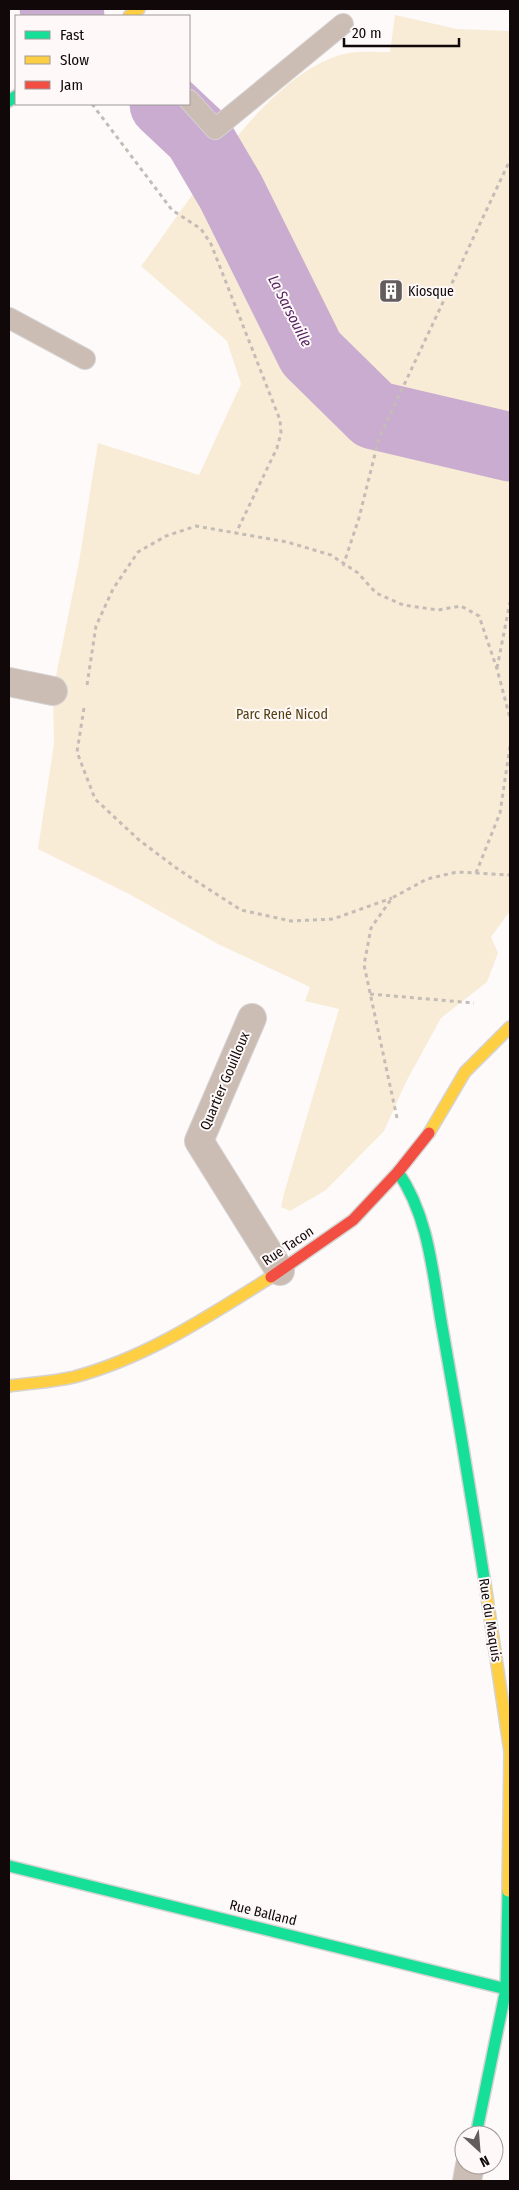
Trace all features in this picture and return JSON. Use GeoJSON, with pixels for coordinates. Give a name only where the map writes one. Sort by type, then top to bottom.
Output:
{"type":"FeatureCollection","features":[{"type":"Feature","properties":{"kind":"street"},"geometry":{"type":"LineString","coordinates":[[9,682],[53,691]]}},
{"type":"Feature","properties":{"kind":"street","name":"Quartier Gouilloux"},"geometry":{"type":"LineString","coordinates":[[252,1018],[199,1141],[280,1271]]}},
{"type":"Feature","properties":{"kind":"street","name":"Rue Tacon"},"geometry":{"type":"LineString","coordinates":[[9,1386],[73,1377],[145,1351],[205,1319],[280,1271],[353,1220],[398,1172],[434,1126],[465,1072],[510,1027]]}},
{"type":"Feature","properties":{"kind":"street","name":"Rue du Maquis"},"geometry":{"type":"LineString","coordinates":[[398,1172],[410,1189],[424,1227],[464,1448],[510,1752],[508,1990],[478,2125]]}},
{"type":"Feature","properties":{"kind":"street","name":"Rue Balland"},"geometry":{"type":"LineString","coordinates":[[9,1866],[508,1990]]}},
{"type":"Feature","properties":{"kind":"lane"},"geometry":{"type":"LineString","coordinates":[[190,101],[215,129],[343,24]]}},
{"type":"Feature","properties":{"kind":"lane"},"geometry":{"type":"LineString","coordinates":[[9,318],[85,359]]}},
{"type":"Feature","properties":{"kind":"path"},"geometry":{"type":"LineString","coordinates":[[93,105],[172,210],[201,230],[211,244],[280,420],[281,433],[278,448],[236,534]]}},
{"type":"Feature","properties":{"kind":"path"},"geometry":{"type":"LineString","coordinates":[[343,566],[359,518],[379,438],[510,160]]}},
{"type":"Feature","properties":{"kind":"path"},"geometry":{"type":"LineString","coordinates":[[53,691],[87,688],[96,626],[113,589],[138,552],[166,536],[196,526],[287,542],[330,556],[343,566],[358,573],[376,593],[403,604],[438,610],[461,606],[479,616],[497,669],[510,718]]}},
{"type":"Feature","properties":{"kind":"path"},"geometry":{"type":"LineString","coordinates":[[497,669],[510,602]]}},
{"type":"Feature","properties":{"kind":"path"},"geometry":{"type":"LineString","coordinates":[[84,706],[77,752],[95,798],[139,840],[179,870],[241,910],[291,921],[333,920],[392,898],[427,879],[457,872],[510,875]]}},
{"type":"Feature","properties":{"kind":"path"},"geometry":{"type":"LineString","coordinates":[[476,873],[500,813],[510,746]]}},
{"type":"Feature","properties":{"kind":"path"},"geometry":{"type":"LineString","coordinates":[[392,898],[372,928],[364,965],[406,1161]]}},
{"type":"Feature","properties":{"kind":"path"},"geometry":{"type":"LineString","coordinates":[[370,994],[474,1002]]}},
{"type":"Feature","properties":{"kind":"green space","name":"Parc René Nicod"},"geometry":{"type":"Polygon","coordinates":[[[395,15],[457,29],[510,31],[510,911],[491,937],[498,953],[487,982],[441,1018],[406,1082],[384,1131],[326,1190],[290,1211],[281,1207],[285,1190],[339,1009],[305,1001],[310,987],[218,944],[129,894],[38,849],[54,744],[53,691],[79,562],[98,443],[199,475],[241,384],[227,341],[141,266],[204,178],[254,117],[281,91],[308,70],[337,56],[356,52],[390,52],[395,15]]]}},
{"type":"Feature","properties":{"kind":"waterway","name":"La Sarsouille"},"geometry":{"type":"LineString","coordinates":[[54,9],[68,15]]}},
{"type":"Feature","properties":{"kind":"waterway","name":"La Sarsouille"},"geometry":{"type":"LineString","coordinates":[[165,105],[198,136],[231,192],[311,353],[374,415],[510,447]]}},
{"type":"Feature","properties":{"kind":"traffic: fast"},"geometry":{"type":"LineString","coordinates":[[9,101],[15,97]]}},
{"type":"Feature","properties":{"kind":"traffic: fast"},"geometry":{"type":"LineString","coordinates":[[398,1172],[409,1190],[417,1209],[429,1249],[485,1584]]}},
{"type":"Feature","properties":{"kind":"traffic: fast"},"geometry":{"type":"LineString","coordinates":[[9,1866],[510,1990]]}},
{"type":"Feature","properties":{"kind":"traffic: fast"},"geometry":{"type":"LineString","coordinates":[[478,2125],[506,1989],[508,1891]]}},
{"type":"Feature","properties":{"kind":"traffic: slow"},"geometry":{"type":"LineString","coordinates":[[130,15],[139,9]]}},
{"type":"Feature","properties":{"kind":"traffic: slow"},"geometry":{"type":"LineString","coordinates":[[429,1133],[465,1072],[510,1027]]}},
{"type":"Feature","properties":{"kind":"traffic: slow"},"geometry":{"type":"LineString","coordinates":[[9,1386],[74,1377],[126,1359],[176,1334],[271,1277]]}},
{"type":"Feature","properties":{"kind":"traffic: slow"},"geometry":{"type":"LineString","coordinates":[[485,1584],[510,1752],[508,1891]]}},
{"type":"Feature","properties":{"kind":"traffic: jam"},"geometry":{"type":"LineString","coordinates":[[271,1277],[353,1220],[398,1172],[429,1133]]}},
{"type":"Feature","properties":{"kind":"place","name":"Kiosque"},"geometry":{"type":"Point","coordinates":[391,291]}}]}
